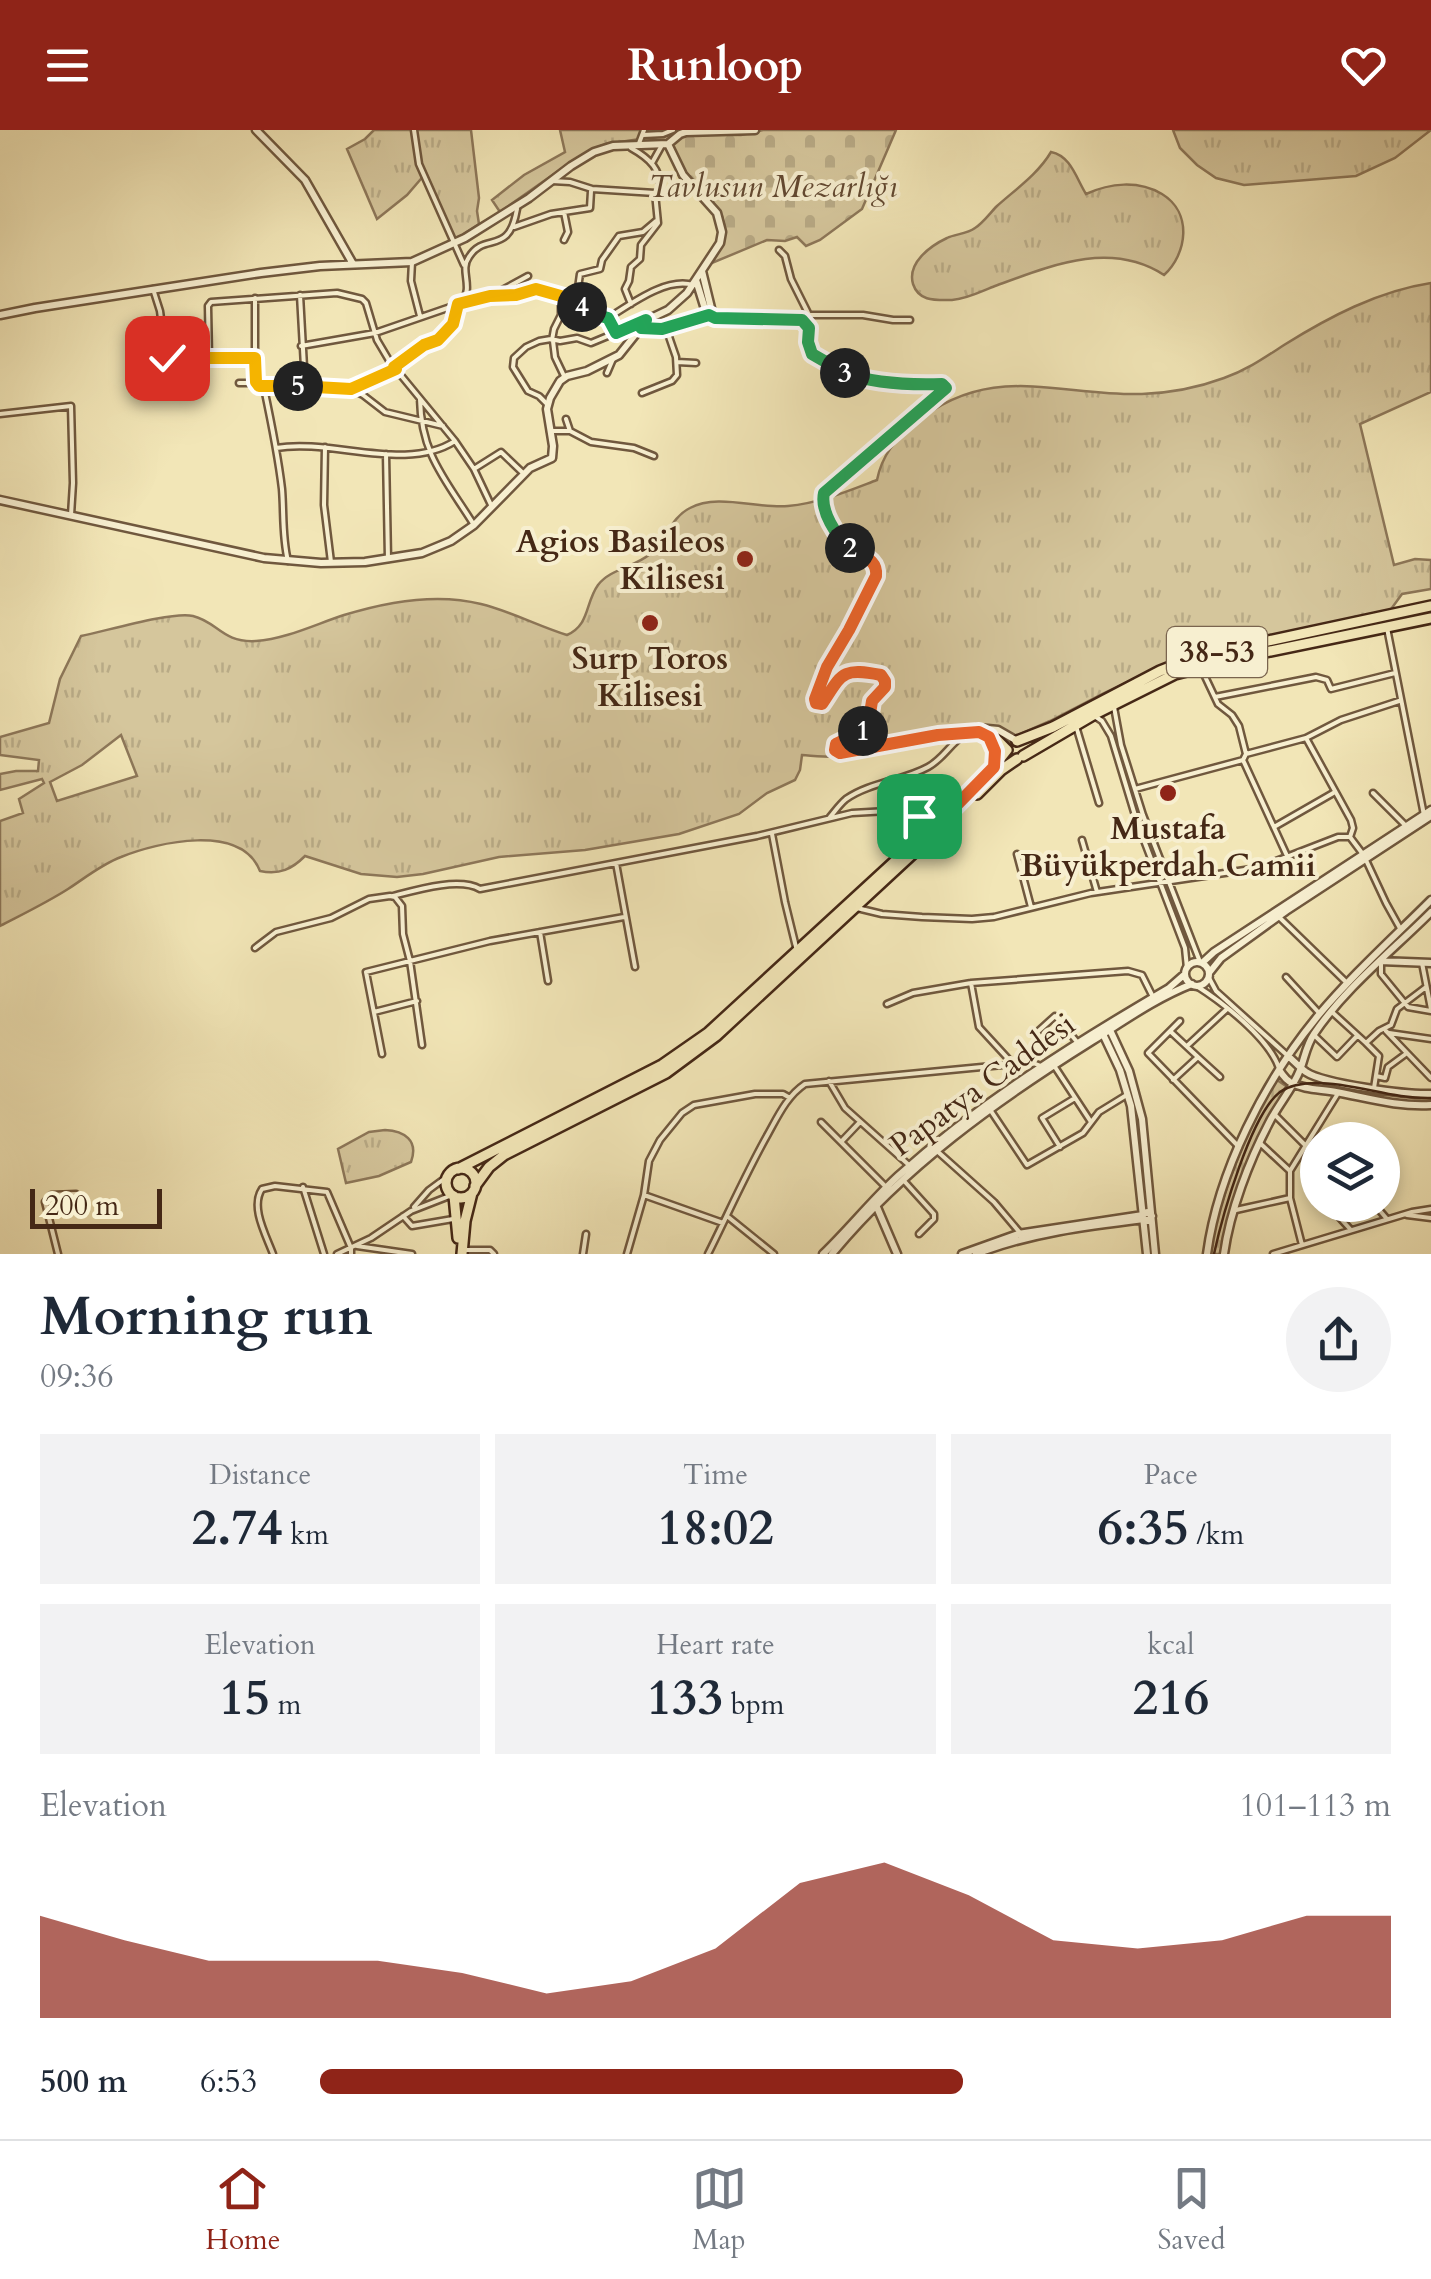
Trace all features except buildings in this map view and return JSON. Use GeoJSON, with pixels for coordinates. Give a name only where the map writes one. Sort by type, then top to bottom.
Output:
{"type":"FeatureCollection","features":[{"type":"Feature","properties":{"kind":"main road","name":"38-53"},"geometry":{"type":"LineString","coordinates":[[1016,741],[1190,659],[1431,606]]}},
{"type":"Feature","properties":{"kind":"main road"},"geometry":{"type":"LineString","coordinates":[[453,1196],[466,1197],[489,1167],[504,1155],[666,1072],[716,1036],[1001,770],[1020,757],[1175,674],[1431,618]]}},
{"type":"Feature","properties":{"kind":"main road"},"geometry":{"type":"LineString","coordinates":[[974,732],[993,736],[1009,756],[1020,757]]}},
{"type":"Feature","properties":{"kind":"main road"},"geometry":{"type":"LineString","coordinates":[[974,732],[989,737],[994,746],[994,767]]}},
{"type":"Feature","properties":{"kind":"main road"},"geometry":{"type":"LineString","coordinates":[[460,1253],[458,1218],[446,1185],[448,1176],[662,1065],[708,1033],[944,818],[994,767],[1009,744],[1016,741],[1024,745],[1020,757]]}},
{"type":"Feature","properties":{"kind":"main road"},"geometry":{"type":"LineString","coordinates":[[458,1169],[472,1174],[474,1188],[460,1253]]}},
{"type":"Feature","properties":{"kind":"street"},"geometry":{"type":"LineString","coordinates":[[256,130],[305,180],[354,266]]}},
{"type":"Feature","properties":{"kind":"street"},"geometry":{"type":"LineString","coordinates":[[351,389],[395,368],[424,345],[438,340],[453,324],[468,287],[465,267],[419,164],[414,130]]}},
{"type":"Feature","properties":{"kind":"street"},"geometry":{"type":"LineString","coordinates":[[638,146],[643,132],[663,134],[673,130]]}},
{"type":"Feature","properties":{"kind":"street"},"geometry":{"type":"LineString","coordinates":[[652,163],[665,144],[686,132],[756,130]]}},
{"type":"Feature","properties":{"kind":"street"},"geometry":{"type":"LineString","coordinates":[[0,315],[285,270],[412,262],[453,244],[518,205],[590,154],[613,146],[665,144]]}},
{"type":"Feature","properties":{"kind":"street"},"geometry":{"type":"LineString","coordinates":[[548,405],[528,391],[512,363],[514,358],[529,345],[552,340],[576,338],[591,343],[674,305],[695,283],[720,243],[720,219],[683,175],[665,144]]}},
{"type":"Feature","properties":{"kind":"street"},"geometry":{"type":"LineString","coordinates":[[552,181],[592,190],[659,192],[661,186],[652,163],[627,146]]}},
{"type":"Feature","properties":{"kind":"street"},"geometry":{"type":"LineString","coordinates":[[465,267],[475,250],[503,238],[514,227],[590,208],[592,190]]}},
{"type":"Feature","properties":{"kind":"street"},"geometry":{"type":"LineString","coordinates":[[631,304],[625,289],[630,269],[639,260],[641,245],[658,223],[655,193]]}},
{"type":"Feature","properties":{"kind":"street"},"geometry":{"type":"LineString","coordinates":[[514,227],[518,205]]}},
{"type":"Feature","properties":{"kind":"street"},"geometry":{"type":"LineString","coordinates":[[564,212],[568,232],[564,240]]}},
{"type":"Feature","properties":{"kind":"street"},"geometry":{"type":"LineString","coordinates":[[657,217],[644,232],[618,236],[600,269],[580,274],[578,298],[586,312],[608,318],[682,282],[695,283]]}},
{"type":"Feature","properties":{"kind":"street"},"geometry":{"type":"LineString","coordinates":[[779,250],[785,256],[807,320],[812,354],[845,373],[863,378],[942,384],[946,388],[822,496],[824,510],[842,540],[871,560],[876,570],[824,674],[815,702],[822,704],[838,678],[846,673],[875,674],[884,679],[884,688],[872,701],[866,727],[836,744],[838,753],[974,732]]}},
{"type":"Feature","properties":{"kind":"street"},"geometry":{"type":"LineString","coordinates":[[412,262],[410,281],[420,318]]}},
{"type":"Feature","properties":{"kind":"street"},"geometry":{"type":"LineString","coordinates":[[702,271],[712,312],[720,317]]}},
{"type":"Feature","properties":{"kind":"street"},"geometry":{"type":"LineString","coordinates":[[490,296],[528,276]]}},
{"type":"Feature","properties":{"kind":"street"},"geometry":{"type":"LineString","coordinates":[[695,283],[709,315]]}},
{"type":"Feature","properties":{"kind":"street"},"geometry":{"type":"LineString","coordinates":[[153,289],[160,311],[165,356],[255,358]]}},
{"type":"Feature","properties":{"kind":"street"},"geometry":{"type":"LineString","coordinates":[[301,346],[375,334],[490,296],[536,289],[578,298],[590,291]]}},
{"type":"Feature","properties":{"kind":"street"},"geometry":{"type":"LineString","coordinates":[[210,360],[208,304],[338,293],[360,298],[366,303],[375,334],[395,368],[455,441],[492,507]]}},
{"type":"Feature","properties":{"kind":"street"},"geometry":{"type":"LineString","coordinates":[[300,295],[305,386]]}},
{"type":"Feature","properties":{"kind":"street"},"geometry":{"type":"LineString","coordinates":[[560,297],[561,315],[552,340],[565,378]]}},
{"type":"Feature","properties":{"kind":"street"},"geometry":{"type":"LineString","coordinates":[[255,298],[256,383]]}},
{"type":"Feature","properties":{"kind":"street"},"geometry":{"type":"LineString","coordinates":[[641,328],[666,328],[709,315],[910,320]]}},
{"type":"Feature","properties":{"kind":"street"},"geometry":{"type":"LineString","coordinates":[[608,318],[616,333]]}},
{"type":"Feature","properties":{"kind":"street"},"geometry":{"type":"LineString","coordinates":[[0,500],[288,560],[388,560],[436,549],[474,525],[533,466],[552,458],[548,405],[556,388],[565,378],[613,360],[646,320]]}},
{"type":"Feature","properties":{"kind":"street"},"geometry":{"type":"LineString","coordinates":[[642,392],[674,379],[677,372],[666,328]]}},
{"type":"Feature","properties":{"kind":"street"},"geometry":{"type":"LineString","coordinates":[[607,373],[613,360]]}},
{"type":"Feature","properties":{"kind":"street"},"geometry":{"type":"LineString","coordinates":[[677,362],[696,362]]}},
{"type":"Feature","properties":{"kind":"street"},"geometry":{"type":"LineString","coordinates":[[239,384],[351,389],[364,394],[381,410],[443,426]]}},
{"type":"Feature","properties":{"kind":"street"},"geometry":{"type":"LineString","coordinates":[[264,388],[282,488],[288,560]]}},
{"type":"Feature","properties":{"kind":"street"},"geometry":{"type":"LineString","coordinates":[[420,399],[420,420],[428,453],[474,525]]}},
{"type":"Feature","properties":{"kind":"street"},"geometry":{"type":"LineString","coordinates":[[0,414],[71,406],[71,514]]}},
{"type":"Feature","properties":{"kind":"street"},"geometry":{"type":"LineString","coordinates":[[566,419],[570,431]]}},
{"type":"Feature","properties":{"kind":"street"},"geometry":{"type":"LineString","coordinates":[[550,431],[570,431],[591,442],[634,448],[654,456]]}},
{"type":"Feature","properties":{"kind":"street"},"geometry":{"type":"LineString","coordinates":[[276,448],[299,445],[350,452],[428,453],[455,441]]}},
{"type":"Feature","properties":{"kind":"street"},"geometry":{"type":"LineString","coordinates":[[325,447],[324,504],[331,563]]}},
{"type":"Feature","properties":{"kind":"street"},"geometry":{"type":"LineString","coordinates":[[474,469],[501,452],[524,474]]}},
{"type":"Feature","properties":{"kind":"street"},"geometry":{"type":"LineString","coordinates":[[386,454],[388,560]]}},
{"type":"Feature","properties":{"kind":"street"},"geometry":{"type":"LineString","coordinates":[[1186,971],[1191,964],[1201,963],[1429,814],[1384,615]]}},
{"type":"Feature","properties":{"kind":"street"},"geometry":{"type":"LineString","coordinates":[[1200,666],[1218,704],[1236,720],[1244,738],[1245,757],[1288,858]]}},
{"type":"Feature","properties":{"kind":"street"},"geometry":{"type":"LineString","coordinates":[[1214,696],[1319,677],[1327,680],[1331,689],[1396,672]]}},
{"type":"Feature","properties":{"kind":"street"},"geometry":{"type":"LineString","coordinates":[[1134,788],[1306,738],[1341,720],[1401,700]]}},
{"type":"Feature","properties":{"kind":"street"},"geometry":{"type":"LineString","coordinates":[[1114,704],[1134,788],[1168,881],[1216,992],[1306,1072],[1374,1088],[1431,1092]]}},
{"type":"Feature","properties":{"kind":"street"},"geometry":{"type":"LineString","coordinates":[[1093,715],[1111,736],[1193,984],[1228,1009],[1267,1046],[1285,1078],[1292,1083],[1397,1104],[1431,1106]]}},
{"type":"Feature","properties":{"kind":"street"},"geometry":{"type":"LineString","coordinates":[[1075,725],[1100,803]]}},
{"type":"Feature","properties":{"kind":"street"},"geometry":{"type":"LineString","coordinates":[[956,734],[985,728],[1008,734],[1016,741]]}},
{"type":"Feature","properties":{"kind":"street"},"geometry":{"type":"LineString","coordinates":[[830,817],[857,794],[924,770],[952,744],[974,732]]}},
{"type":"Feature","properties":{"kind":"street"},"geometry":{"type":"LineString","coordinates":[[1306,738],[1352,822],[1350,837],[1364,856],[1401,930]]}},
{"type":"Feature","properties":{"kind":"street"},"geometry":{"type":"LineString","coordinates":[[1274,827],[1335,792]]}},
{"type":"Feature","properties":{"kind":"street"},"geometry":{"type":"LineString","coordinates":[[1373,792],[1407,828]]}},
{"type":"Feature","properties":{"kind":"street"},"geometry":{"type":"LineString","coordinates":[[255,948],[276,932],[325,920],[370,899],[426,888],[466,884],[480,889],[863,812],[906,810],[931,828]]}},
{"type":"Feature","properties":{"kind":"street"},"geometry":{"type":"LineString","coordinates":[[772,833],[798,952]]}},
{"type":"Feature","properties":{"kind":"street"},"geometry":{"type":"LineString","coordinates":[[857,908],[888,915],[972,919],[1002,916],[1097,892],[1249,870],[1336,837],[1350,837]]}},
{"type":"Feature","properties":{"kind":"street"},"geometry":{"type":"LineString","coordinates":[[1082,840],[1097,892]]}},
{"type":"Feature","properties":{"kind":"street"},"geometry":{"type":"LineString","coordinates":[[1017,854],[1031,907]]}},
{"type":"Feature","properties":{"kind":"street"},"geometry":{"type":"LineString","coordinates":[[1193,984],[1203,984],[1221,958],[1364,856]]}},
{"type":"Feature","properties":{"kind":"street"},"geometry":{"type":"LineString","coordinates":[[616,863],[635,966]]}},
{"type":"Feature","properties":{"kind":"street"},"geometry":{"type":"LineString","coordinates":[[393,896],[402,906],[404,941],[422,1045]]}},
{"type":"Feature","properties":{"kind":"street"},"geometry":{"type":"LineString","coordinates":[[1207,1254],[1214,1218],[1239,1147],[1288,1056],[1347,984],[1379,960],[1401,930],[1431,900]]}},
{"type":"Feature","properties":{"kind":"street"},"geometry":{"type":"LineString","coordinates":[[1225,1254],[1234,1210],[1260,1143],[1301,1068],[1304,1052],[1314,1035],[1379,960],[1431,912]]}},
{"type":"Feature","properties":{"kind":"street"},"geometry":{"type":"LineString","coordinates":[[382,1054],[366,972],[624,916]]}},
{"type":"Feature","properties":{"kind":"street"},"geometry":{"type":"LineString","coordinates":[[1278,916],[1347,984]]}},
{"type":"Feature","properties":{"kind":"street"},"geometry":{"type":"LineString","coordinates":[[540,932],[548,981]]}},
{"type":"Feature","properties":{"kind":"street"},"geometry":{"type":"LineString","coordinates":[[1379,960],[1426,963],[1431,1010],[1408,1007],[1381,974],[1379,960]]}},
{"type":"Feature","properties":{"kind":"street"},"geometry":{"type":"LineString","coordinates":[[886,1004],[971,982],[1132,971],[1142,975],[1153,997]]}},
{"type":"Feature","properties":{"kind":"street","name":"Papatya Caddesi"},"geometry":{"type":"LineString","coordinates":[[1042,1069],[1186,971]]}},
{"type":"Feature","properties":{"kind":"street"},"geometry":{"type":"LineString","coordinates":[[1286,977],[1320,1014]]}},
{"type":"Feature","properties":{"kind":"street"},"geometry":{"type":"LineString","coordinates":[[971,982],[979,1026],[1023,1075]]}},
{"type":"Feature","properties":{"kind":"street","name":"Papatya Caddesi"},"geometry":{"type":"LineString","coordinates":[[832,1254],[886,1187],[1023,1075],[1053,1064],[1193,984]]}},
{"type":"Feature","properties":{"kind":"street"},"geometry":{"type":"LineString","coordinates":[[1387,1032],[1396,1009],[1426,987]]}},
{"type":"Feature","properties":{"kind":"street"},"geometry":{"type":"LineString","coordinates":[[374,1012],[417,1002]]}},
{"type":"Feature","properties":{"kind":"street"},"geometry":{"type":"LineString","coordinates":[[1187,1046],[1228,1009]]}},
{"type":"Feature","properties":{"kind":"street"},"geometry":{"type":"LineString","coordinates":[[1332,1012],[1379,1056],[1374,1088]]}},
{"type":"Feature","properties":{"kind":"street"},"geometry":{"type":"LineString","coordinates":[[1034,1035],[1056,1016],[1078,1043]]}},
{"type":"Feature","properties":{"kind":"street"},"geometry":{"type":"LineString","coordinates":[[1180,1021],[1148,1053],[1239,1147]]}},
{"type":"Feature","properties":{"kind":"street"},"geometry":{"type":"LineString","coordinates":[[1170,1030],[1220,1077]]}},
{"type":"Feature","properties":{"kind":"street"},"geometry":{"type":"LineString","coordinates":[[1106,1032],[1128,1094],[1156,1254]]}},
{"type":"Feature","properties":{"kind":"street"},"geometry":{"type":"LineString","coordinates":[[1106,1032],[1129,1071],[1139,1106],[1146,1254]]}},
{"type":"Feature","properties":{"kind":"street"},"geometry":{"type":"LineString","coordinates":[[1366,1044],[1378,1032],[1431,1038]]}},
{"type":"Feature","properties":{"kind":"street"},"geometry":{"type":"LineString","coordinates":[[1387,1032],[1431,1078]]}},
{"type":"Feature","properties":{"kind":"street"},"geometry":{"type":"LineString","coordinates":[[1314,1035],[1337,1057],[1358,1036]]}},
{"type":"Feature","properties":{"kind":"street"},"geometry":{"type":"LineString","coordinates":[[1376,1076],[1386,1078],[1388,1067],[1407,1053]]}},
{"type":"Feature","properties":{"kind":"street"},"geometry":{"type":"LineString","coordinates":[[1173,1080],[1198,1057]]}},
{"type":"Feature","properties":{"kind":"street"},"geometry":{"type":"LineString","coordinates":[[708,1254],[744,1177],[790,1098],[808,1083],[1010,1064],[1033,1063],[1042,1069]]}},
{"type":"Feature","properties":{"kind":"street"},"geometry":{"type":"LineString","coordinates":[[1053,1064],[1091,1122]]}},
{"type":"Feature","properties":{"kind":"street","name":"Papatya Caddesi"},"geometry":{"type":"LineString","coordinates":[[823,1254],[873,1204],[1023,1075]]}},
{"type":"Feature","properties":{"kind":"street"},"geometry":{"type":"LineString","coordinates":[[829,1081],[840,1103],[910,1166]]}},
{"type":"Feature","properties":{"kind":"street"},"geometry":{"type":"LineString","coordinates":[[1320,1122],[1338,1092]]}},
{"type":"Feature","properties":{"kind":"street"},"geometry":{"type":"LineString","coordinates":[[627,1254],[649,1161],[682,1113],[694,1105],[755,1094],[783,1094],[790,1098]]}},
{"type":"Feature","properties":{"kind":"street"},"geometry":{"type":"LineString","coordinates":[[989,1108],[1027,1165],[1083,1133],[1106,1106],[1128,1094]]}},
{"type":"Feature","properties":{"kind":"street"},"geometry":{"type":"LineString","coordinates":[[1060,1147],[1042,1118],[1075,1098]]}},
{"type":"Feature","properties":{"kind":"street"},"geometry":{"type":"LineString","coordinates":[[1274,1114],[1300,1140]]}},
{"type":"Feature","properties":{"kind":"street"},"geometry":{"type":"LineString","coordinates":[[821,1122],[886,1187]]}},
{"type":"Feature","properties":{"kind":"street"},"geometry":{"type":"LineString","coordinates":[[840,1142],[860,1122]]}},
{"type":"Feature","properties":{"kind":"street"},"geometry":{"type":"LineString","coordinates":[[1260,1143],[1290,1171]]}},
{"type":"Feature","properties":{"kind":"street"},"geometry":{"type":"LineString","coordinates":[[937,1151],[994,1202],[1023,1235]]}},
{"type":"Feature","properties":{"kind":"street"},"geometry":{"type":"LineString","coordinates":[[1300,1155],[1290,1171],[1290,1198],[1302,1245]]}},
{"type":"Feature","properties":{"kind":"street"},"geometry":{"type":"LineString","coordinates":[[338,1254],[403,1216],[448,1176]]}},
{"type":"Feature","properties":{"kind":"street"},"geometry":{"type":"LineString","coordinates":[[902,1179],[934,1214],[919,1234]]}},
{"type":"Feature","properties":{"kind":"street"},"geometry":{"type":"LineString","coordinates":[[273,1254],[259,1213],[258,1194],[263,1188],[275,1186],[327,1192],[352,1249]]}},
{"type":"Feature","properties":{"kind":"street"},"geometry":{"type":"LineString","coordinates":[[304,1188],[324,1254]]}},
{"type":"Feature","properties":{"kind":"street"},"geometry":{"type":"LineString","coordinates":[[58,1254],[45,1202],[52,1195],[76,1194]]}},
{"type":"Feature","properties":{"kind":"street"},"geometry":{"type":"LineString","coordinates":[[644,1195],[723,1222]]}},
{"type":"Feature","properties":{"kind":"street"},"geometry":{"type":"LineString","coordinates":[[410,1211],[453,1196]]}},
{"type":"Feature","properties":{"kind":"street"},"geometry":{"type":"LineString","coordinates":[[1234,1210],[1290,1198]]}},
{"type":"Feature","properties":{"kind":"street"},"geometry":{"type":"LineString","coordinates":[[873,1204],[895,1254]]}},
{"type":"Feature","properties":{"kind":"street"},"geometry":{"type":"LineString","coordinates":[[1400,1216],[1431,1209],[1431,1218],[1400,1216]]}},
{"type":"Feature","properties":{"kind":"street"},"geometry":{"type":"LineString","coordinates":[[726,1215],[774,1254]]}},
{"type":"Feature","properties":{"kind":"street"},"geometry":{"type":"LineString","coordinates":[[403,1216],[412,1226],[458,1218]]}},
{"type":"Feature","properties":{"kind":"street"},"geometry":{"type":"LineString","coordinates":[[976,1254],[1023,1235],[1147,1217]]}},
{"type":"Feature","properties":{"kind":"street"},"geometry":{"type":"LineString","coordinates":[[962,1254],[1023,1235],[1147,1217]]}},
{"type":"Feature","properties":{"kind":"street"},"geometry":{"type":"LineString","coordinates":[[1344,1222],[1351,1230]]}},
{"type":"Feature","properties":{"kind":"street"},"geometry":{"type":"LineString","coordinates":[[1273,1254],[1380,1222]]}},
{"type":"Feature","properties":{"kind":"street"},"geometry":{"type":"LineString","coordinates":[[583,1254],[586,1234]]}},
{"type":"Feature","properties":{"kind":"street"},"geometry":{"type":"LineString","coordinates":[[352,1249],[412,1254]]}},
{"type":"Feature","properties":{"kind":"street"},"geometry":{"type":"LineString","coordinates":[[460,1253],[490,1250],[494,1254]]}},
{"type":"Feature","properties":{"kind":"green space"},"geometry":{"type":"Polygon","coordinates":[[[374,130],[471,130],[479,224],[455,240],[426,173],[407,195],[377,219],[347,149],[374,130]]]}},
{"type":"Feature","properties":{"kind":"green space"},"geometry":{"type":"Polygon","coordinates":[[[560,130],[763,130],[741,135],[711,134],[671,143],[647,138],[606,144],[571,162],[500,212],[492,200],[524,175],[565,152],[560,130]]]}},
{"type":"Feature","properties":{"kind":"green space","name":"Tavlusun Mezarlığı"},"geometry":{"type":"Polygon","coordinates":[[[763,130],[896,130],[862,209],[820,240],[806,246],[797,237],[767,240],[712,263],[724,242],[722,216],[685,173],[671,143],[686,134],[741,135],[763,130]]]}},
{"type":"Feature","properties":{"kind":"green space"},"geometry":{"type":"Polygon","coordinates":[[[1173,130],[1431,130],[1395,158],[1356,176],[1244,185],[1216,178],[1197,165],[1180,148],[1173,130]]]}},
{"type":"Feature","properties":{"kind":"green space"},"geometry":{"type":"Polygon","coordinates":[[[1051,152],[1068,163],[1086,194],[1114,185],[1134,185],[1162,194],[1172,202],[1182,222],[1182,245],[1164,275],[1123,259],[1101,258],[1058,265],[958,299],[934,300],[919,294],[912,276],[921,256],[940,241],[978,226],[1051,152]]]}},
{"type":"Feature","properties":{"kind":"green space"},"geometry":{"type":"Polygon","coordinates":[[[1431,283],[1431,392],[1360,424],[1394,565],[1415,559],[1431,560],[1431,589],[1402,594],[1389,612],[1184,655],[991,747],[988,742],[952,739],[849,756],[802,755],[795,780],[767,793],[739,814],[679,834],[585,850],[499,857],[397,877],[361,874],[305,856],[285,870],[260,871],[250,856],[235,846],[197,840],[176,842],[114,860],[0,926],[0,821],[23,813],[19,799],[44,783],[42,779],[0,790],[0,774],[38,771],[39,760],[0,755],[0,737],[49,723],[60,679],[81,636],[183,615],[201,619],[235,639],[267,640],[377,606],[430,599],[481,604],[567,635],[580,626],[598,585],[650,554],[678,517],[690,508],[712,502],[800,504],[877,480],[886,456],[907,430],[942,405],[970,393],[1025,386],[1142,394],[1214,382],[1248,367],[1336,315],[1431,283]],[[121,735],[82,765],[50,782],[57,801],[137,776],[121,735]]]}},
{"type":"Feature","properties":{"kind":"green space"},"geometry":{"type":"Polygon","coordinates":[[[1274,1078],[1286,1086],[1253,1150],[1222,1254],[1209,1254],[1235,1164],[1274,1078]]]}},
{"type":"Feature","properties":{"kind":"green space"},"geometry":{"type":"Polygon","coordinates":[[[385,1130],[408,1138],[413,1148],[411,1162],[379,1176],[346,1183],[338,1149],[369,1132],[385,1130]]]}},
{"type":"Feature","properties":{"kind":"tram line"},"geometry":{"type":"LineString","coordinates":[[1214,1254],[1248,1143],[1280,1092],[1317,1083],[1431,1098]]}},
{"type":"Feature","properties":{"kind":"place","name":"Agios Basileos Kilisesi"},"geometry":{"type":"Point","coordinates":[745,559]}},
{"type":"Feature","properties":{"kind":"place","name":"Surp Toros Kilisesi"},"geometry":{"type":"Point","coordinates":[650,623]}},
{"type":"Feature","properties":{"kind":"place","name":"Mustafa Büyükperdah Camii"},"geometry":{"type":"Point","coordinates":[1168,793]}},
{"type":"Feature","properties":{"kind":"route"},"geometry":{"type":"LineString","coordinates":[[167,358],[255,358],[256,382],[261,388],[351,389],[396,369],[424,345],[438,340],[453,324],[458,304],[536,289],[575,300],[586,312],[608,318],[616,333],[646,320],[641,328],[662,329],[709,315],[802,320],[809,328],[812,354],[845,373],[908,384],[944,384],[945,390],[843,476],[822,499],[824,510],[842,540],[871,560],[876,576],[824,674],[815,702],[822,704],[838,678],[846,673],[881,675],[886,683],[872,701],[866,727],[836,744],[835,750],[840,753],[916,738],[979,732],[989,737],[994,746],[994,767],[944,818],[931,828],[919,816]]}}]}
